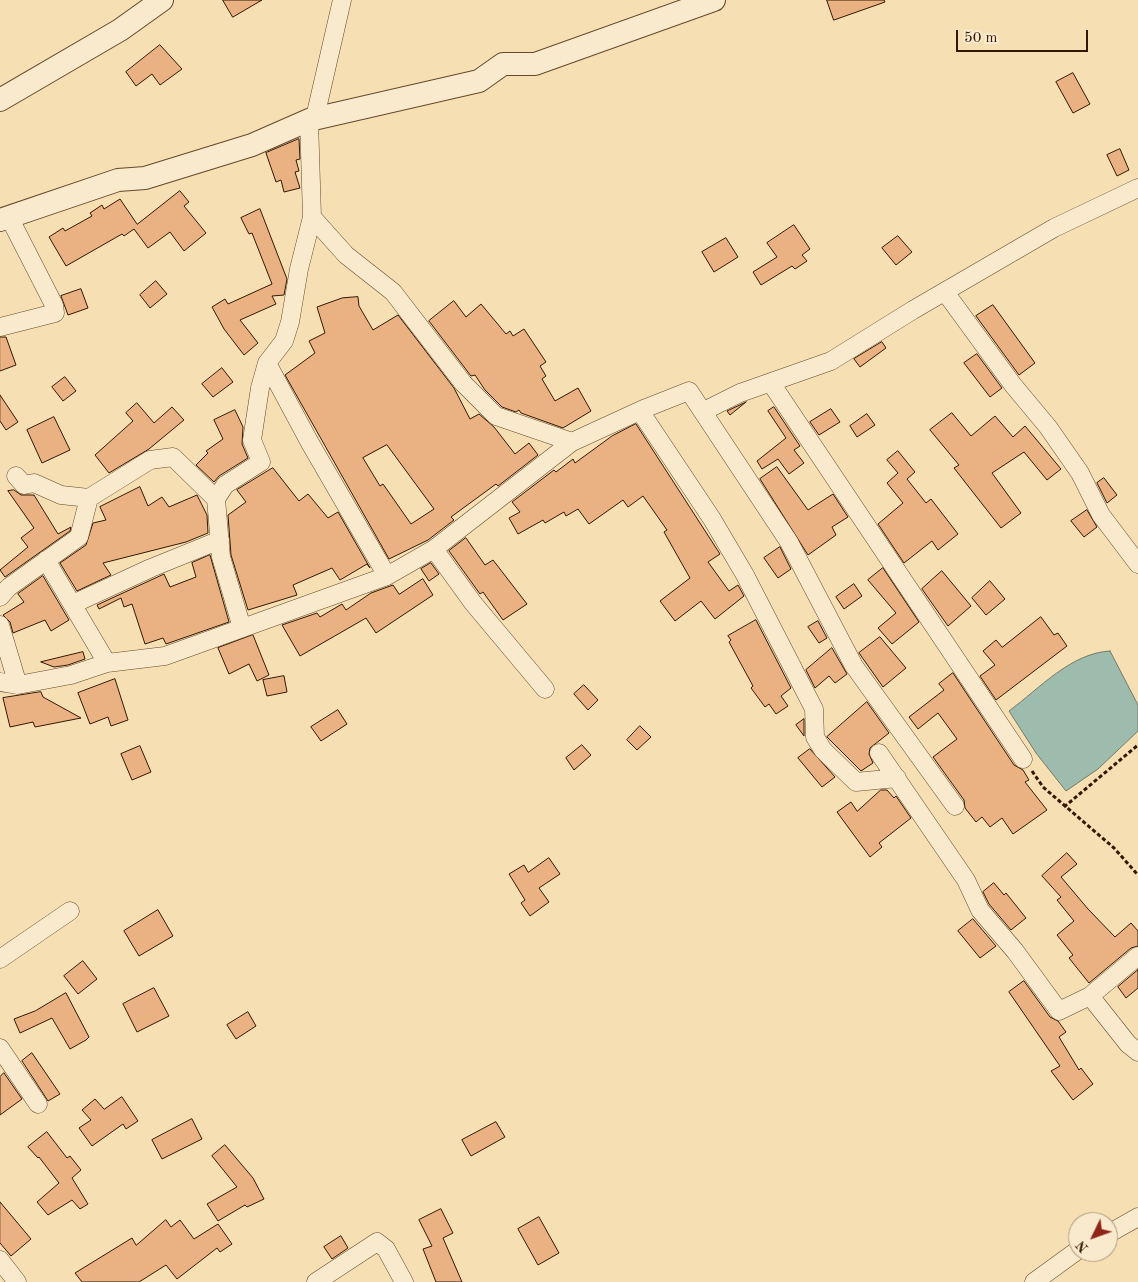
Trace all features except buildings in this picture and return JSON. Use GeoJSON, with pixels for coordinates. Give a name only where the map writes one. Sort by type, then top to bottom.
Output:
{"type":"FeatureCollection","features":[{"type":"Feature","properties":{"kind":"street"},"geometry":{"type":"LineString","coordinates":[[0,100],[120,30],[162,0]]}},
{"type":"Feature","properties":{"kind":"street"},"geometry":{"type":"LineString","coordinates":[[242,628],[221,557],[216,499],[225,485],[261,462],[252,440],[260,388],[267,363],[284,341],[290,322],[299,269],[312,217],[309,120],[316,113],[342,0]]}},
{"type":"Feature","properties":{"kind":"street"},"geometry":{"type":"LineString","coordinates":[[0,328],[55,313],[54,305],[4,218],[118,180],[145,178],[252,145],[309,120],[479,80],[503,64],[535,64],[714,0]]}},
{"type":"Feature","properties":{"kind":"street"},"geometry":{"type":"LineString","coordinates":[[704,411],[740,393],[831,361],[1054,228],[1138,188]]}},
{"type":"Feature","properties":{"kind":"street"},"geometry":{"type":"LineString","coordinates":[[312,217],[346,254],[393,292],[462,382],[496,416],[572,442]]}},
{"type":"Feature","properties":{"kind":"street"},"geometry":{"type":"LineString","coordinates":[[944,292],[1013,385],[1048,427],[1080,473],[1101,515],[1138,564]]}},
{"type":"Feature","properties":{"kind":"street"},"geometry":{"type":"LineString","coordinates":[[267,363],[387,576]]}},
{"type":"Feature","properties":{"kind":"street"},"geometry":{"type":"LineString","coordinates":[[771,382],[1023,759]]}},
{"type":"Feature","properties":{"kind":"street"},"geometry":{"type":"LineString","coordinates":[[0,682],[18,685],[71,675],[107,663],[165,656],[387,576],[434,549],[572,442],[689,391],[790,542],[854,666],[955,806]]}},
{"type":"Feature","properties":{"kind":"street"},"geometry":{"type":"LineString","coordinates":[[640,411],[712,519],[745,575],[814,708],[815,737],[823,750],[856,782],[897,778]]}},
{"type":"Feature","properties":{"kind":"street"},"geometry":{"type":"LineString","coordinates":[[16,476],[24,485],[34,483],[61,495],[89,498],[150,460],[172,457],[216,499]]}},
{"type":"Feature","properties":{"kind":"street"},"geometry":{"type":"LineString","coordinates":[[0,597],[10,587],[78,537],[89,498]]}},
{"type":"Feature","properties":{"kind":"street"},"geometry":{"type":"LineString","coordinates":[[74,604],[220,540]]}},
{"type":"Feature","properties":{"kind":"street"},"geometry":{"type":"LineString","coordinates":[[434,549],[473,603],[545,689]]}},
{"type":"Feature","properties":{"kind":"street"},"geometry":{"type":"LineString","coordinates":[[46,560],[74,604],[107,663]]}},
{"type":"Feature","properties":{"kind":"street"},"geometry":{"type":"LineString","coordinates":[[0,625],[18,685]]}},
{"type":"Feature","properties":{"kind":"street"},"geometry":{"type":"LineString","coordinates":[[879,753],[966,880],[980,910],[1015,952],[1059,1011],[1090,996],[1138,956]]}},
{"type":"Feature","properties":{"kind":"street"},"geometry":{"type":"LineString","coordinates":[[0,960],[70,911]]}},
{"type":"Feature","properties":{"kind":"street"},"geometry":{"type":"LineString","coordinates":[[1090,996],[1128,1044],[1138,1052]]}},
{"type":"Feature","properties":{"kind":"street"},"geometry":{"type":"LineString","coordinates":[[0,1048],[38,1104]]}},
{"type":"Feature","properties":{"kind":"street"},"geometry":{"type":"LineString","coordinates":[[1118,1228],[1138,1217]]}},
{"type":"Feature","properties":{"kind":"street"},"geometry":{"type":"LineString","coordinates":[[316,1282],[376,1242],[386,1249],[404,1282]]}},
{"type":"Feature","properties":{"kind":"street"},"geometry":{"type":"LineString","coordinates":[[1042,1279],[1068,1258]]}},
{"type":"Feature","properties":{"kind":"street"},"geometry":{"type":"LineString","coordinates":[[0,1260],[17,1282]]}},
{"type":"Feature","properties":{"kind":"path"},"geometry":{"type":"LineString","coordinates":[[1064,807],[1138,745]]}},
{"type":"Feature","properties":{"kind":"path"},"geometry":{"type":"LineString","coordinates":[[1023,759],[1043,787],[1114,848],[1138,875]]}},
{"type":"Feature","properties":{"kind":"shaded area"},"geometry":{"type":"Polygon","coordinates":[[[1110,651],[1138,705],[1138,731],[1098,769],[1066,791],[1036,753],[1009,711],[1044,682],[1069,665],[1096,653],[1110,651]]]}}]}
